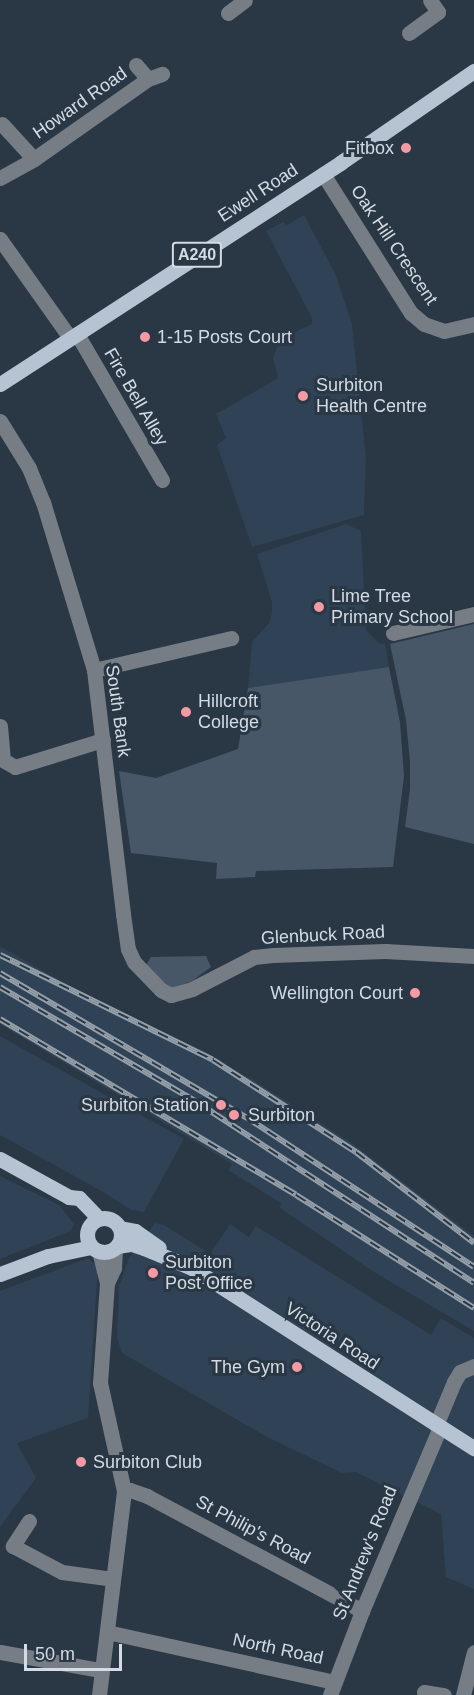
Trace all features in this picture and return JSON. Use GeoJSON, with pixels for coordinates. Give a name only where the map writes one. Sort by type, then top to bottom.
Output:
{"type":"FeatureCollection","features":[{"type":"Feature","properties":{"kind":"main road","name":"Ewell Road"},"geometry":{"type":"LineString","coordinates":[[0,384],[323,174],[474,71]]}},
{"type":"Feature","properties":{"kind":"main road"},"geometry":{"type":"LineString","coordinates":[[0,1160],[69,1197],[79,1198],[91,1225],[95,1250]]}},
{"type":"Feature","properties":{"kind":"main road"},"geometry":{"type":"LineString","coordinates":[[0,1274],[48,1256],[95,1250],[110,1252],[116,1247],[121,1235],[120,1228],[112,1220],[91,1225],[48,1256]]}},
{"type":"Feature","properties":{"kind":"main road","name":"Victoria Road"},"geometry":{"type":"LineString","coordinates":[[120,1228],[135,1231],[168,1256]]}},
{"type":"Feature","properties":{"kind":"main road","name":"Victoria Road"},"geometry":{"type":"LineString","coordinates":[[116,1247],[132,1244],[168,1256],[192,1268],[474,1448]]}},
{"type":"Feature","properties":{"kind":"street"},"geometry":{"type":"LineString","coordinates":[[228,13],[245,0]]}},
{"type":"Feature","properties":{"kind":"street"},"geometry":{"type":"LineString","coordinates":[[409,33],[438,12],[430,0]]}},
{"type":"Feature","properties":{"kind":"street","name":"Howard Road"},"geometry":{"type":"LineString","coordinates":[[0,178],[34,159],[155,76],[136,65]]}},
{"type":"Feature","properties":{"kind":"street","name":"Howard Road"},"geometry":{"type":"LineString","coordinates":[[2,124],[34,159]]}},
{"type":"Feature","properties":{"kind":"street","name":"Oak Hill Crescent"},"geometry":{"type":"LineString","coordinates":[[323,174],[411,313],[424,324],[444,331],[474,324]]}},
{"type":"Feature","properties":{"kind":"street","name":"Fire Bell Alley"},"geometry":{"type":"LineString","coordinates":[[0,239],[74,336],[162,480]]}},
{"type":"Feature","properties":{"kind":"street","name":"South Bank"},"geometry":{"type":"LineString","coordinates":[[0,421],[29,468],[43,502],[94,670],[128,949],[134,962],[161,990],[171,995],[181,993]]}},
{"type":"Feature","properties":{"kind":"street"},"geometry":{"type":"LineString","coordinates":[[393,633],[474,614]]}},
{"type":"Feature","properties":{"kind":"street"},"geometry":{"type":"LineString","coordinates":[[94,670],[231,638]]}},
{"type":"Feature","properties":{"kind":"street"},"geometry":{"type":"LineString","coordinates":[[0,726],[3,760],[15,767],[103,740]]}},
{"type":"Feature","properties":{"kind":"street","name":"Glenbuck Road"},"geometry":{"type":"LineString","coordinates":[[181,993],[254,957],[385,951],[474,956]]}},
{"type":"Feature","properties":{"kind":"street"},"geometry":{"type":"LineString","coordinates":[[99,1695],[100,1670],[107,1632],[124,1491],[100,1383],[107,1283],[114,1268],[116,1247]]}},
{"type":"Feature","properties":{"kind":"street"},"geometry":{"type":"LineString","coordinates":[[95,1250],[107,1283]]}},
{"type":"Feature","properties":{"kind":"street","name":"St Andrew's Road"},"geometry":{"type":"LineString","coordinates":[[332,1688],[454,1382],[460,1372],[474,1366]]}},
{"type":"Feature","properties":{"kind":"street","name":"St Philip's Road"},"geometry":{"type":"LineString","coordinates":[[124,1491],[130,1490],[147,1496],[362,1611]]}},
{"type":"Feature","properties":{"kind":"street"},"geometry":{"type":"LineString","coordinates":[[29,1521],[13,1545],[62,1572],[113,1580]]}},
{"type":"Feature","properties":{"kind":"street","name":"North Road"},"geometry":{"type":"LineString","coordinates":[[107,1632],[332,1688]]}},
{"type":"Feature","properties":{"kind":"street"},"geometry":{"type":"LineString","coordinates":[[0,1652],[100,1670]]}},
{"type":"Feature","properties":{"kind":"street"},"geometry":{"type":"LineString","coordinates":[[463,1695],[474,1652]]}},
{"type":"Feature","properties":{"kind":"street"},"geometry":{"type":"LineString","coordinates":[[424,1692],[444,1695]]}},
{"type":"Feature","properties":{"kind":"shaded area","name":"Surbiton Health Centre"},"geometry":{"type":"Polygon","coordinates":[[[304,215],[335,273],[352,324],[366,458],[364,515],[252,547],[217,445],[226,438],[216,414],[278,378],[273,358],[277,348],[297,331],[312,324],[312,318],[266,231],[283,222],[287,225],[304,215]]]}},
{"type":"Feature","properties":{"kind":"shaded area","name":"Lime Tree Primary School"},"geometry":{"type":"Polygon","coordinates":[[[346,524],[361,531],[366,630],[379,643],[385,644],[389,667],[248,688],[252,642],[269,623],[272,612],[272,602],[257,554],[346,524]]]}},
{"type":"Feature","properties":{"kind":"shaded area"},"geometry":{"type":"Polygon","coordinates":[[[474,624],[474,844],[405,827],[410,789],[410,762],[406,720],[390,644],[474,624]]]}},
{"type":"Feature","properties":{"kind":"shaded area"},"geometry":{"type":"Polygon","coordinates":[[[389,667],[400,722],[404,776],[393,867],[256,871],[255,877],[216,879],[217,863],[131,853],[119,771],[156,778],[238,749],[248,688],[389,667]]]}},
{"type":"Feature","properties":{"kind":"shaded area"},"geometry":{"type":"Polygon","coordinates":[[[0,946],[62,982],[250,1078],[353,1144],[474,1236],[474,1331],[377,1274],[280,1208],[281,1203],[228,1170],[232,1164],[0,1024],[0,946]]]}},
{"type":"Feature","properties":{"kind":"shaded area"},"geometry":{"type":"Polygon","coordinates":[[[206,956],[211,967],[192,981],[173,988],[163,985],[146,965],[151,957],[206,956]]]}},
{"type":"Feature","properties":{"kind":"shaded area"},"geometry":{"type":"Polygon","coordinates":[[[0,1036],[184,1139],[144,1212],[131,1210],[0,1135],[0,1036]]]}},
{"type":"Feature","properties":{"kind":"shaded area"},"geometry":{"type":"Polygon","coordinates":[[[0,1176],[59,1205],[74,1224],[71,1231],[0,1259],[0,1176]]]}},
{"type":"Feature","properties":{"kind":"shaded area"},"geometry":{"type":"Polygon","coordinates":[[[155,1223],[164,1225],[210,1254],[230,1224],[249,1237],[256,1226],[431,1335],[441,1318],[474,1338],[474,1589],[446,1577],[441,1514],[356,1472],[342,1473],[265,1436],[122,1353],[117,1338],[119,1286],[129,1258],[155,1223]]]}},
{"type":"Feature","properties":{"kind":"shaded area"},"geometry":{"type":"Polygon","coordinates":[[[88,1258],[98,1267],[88,1418],[17,1443],[36,1478],[0,1527],[0,1291],[88,1258]]]}},
{"type":"Feature","properties":{"kind":"railway"},"geometry":{"type":"LineString","coordinates":[[0,955],[213,1060],[356,1152],[474,1243]]}},
{"type":"Feature","properties":{"kind":"railway"},"geometry":{"type":"LineString","coordinates":[[0,973],[249,1119],[474,1267]]}},
{"type":"Feature","properties":{"kind":"railway"},"geometry":{"type":"LineString","coordinates":[[0,987],[195,1101],[474,1283]]}},
{"type":"Feature","properties":{"kind":"railway"},"geometry":{"type":"LineString","coordinates":[[0,1019],[296,1195],[474,1308]]}},
{"type":"Feature","properties":{"kind":"place","name":"Fitbox"},"geometry":{"type":"Point","coordinates":[406,148]}},
{"type":"Feature","properties":{"kind":"place","name":"1-15 Posts Court"},"geometry":{"type":"Point","coordinates":[145,337]}},
{"type":"Feature","properties":{"kind":"place","name":"Surbiton Health Centre"},"geometry":{"type":"Point","coordinates":[303,396]}},
{"type":"Feature","properties":{"kind":"place","name":"Lime Tree Primary School"},"geometry":{"type":"Point","coordinates":[319,607]}},
{"type":"Feature","properties":{"kind":"place","name":"Hillcroft College"},"geometry":{"type":"Point","coordinates":[186,712]}},
{"type":"Feature","properties":{"kind":"place","name":"Wellington Court"},"geometry":{"type":"Point","coordinates":[415,993]}},
{"type":"Feature","properties":{"kind":"place","name":"Surbiton Station"},"geometry":{"type":"Point","coordinates":[221,1105]}},
{"type":"Feature","properties":{"kind":"place","name":"Surbiton"},"geometry":{"type":"Point","coordinates":[234,1115]}},
{"type":"Feature","properties":{"kind":"place","name":"Surbiton Post Office"},"geometry":{"type":"Point","coordinates":[153,1273]}},
{"type":"Feature","properties":{"kind":"place","name":"The Gym"},"geometry":{"type":"Point","coordinates":[297,1367]}},
{"type":"Feature","properties":{"kind":"place","name":"Surbiton Club"},"geometry":{"type":"Point","coordinates":[81,1462]}}]}
